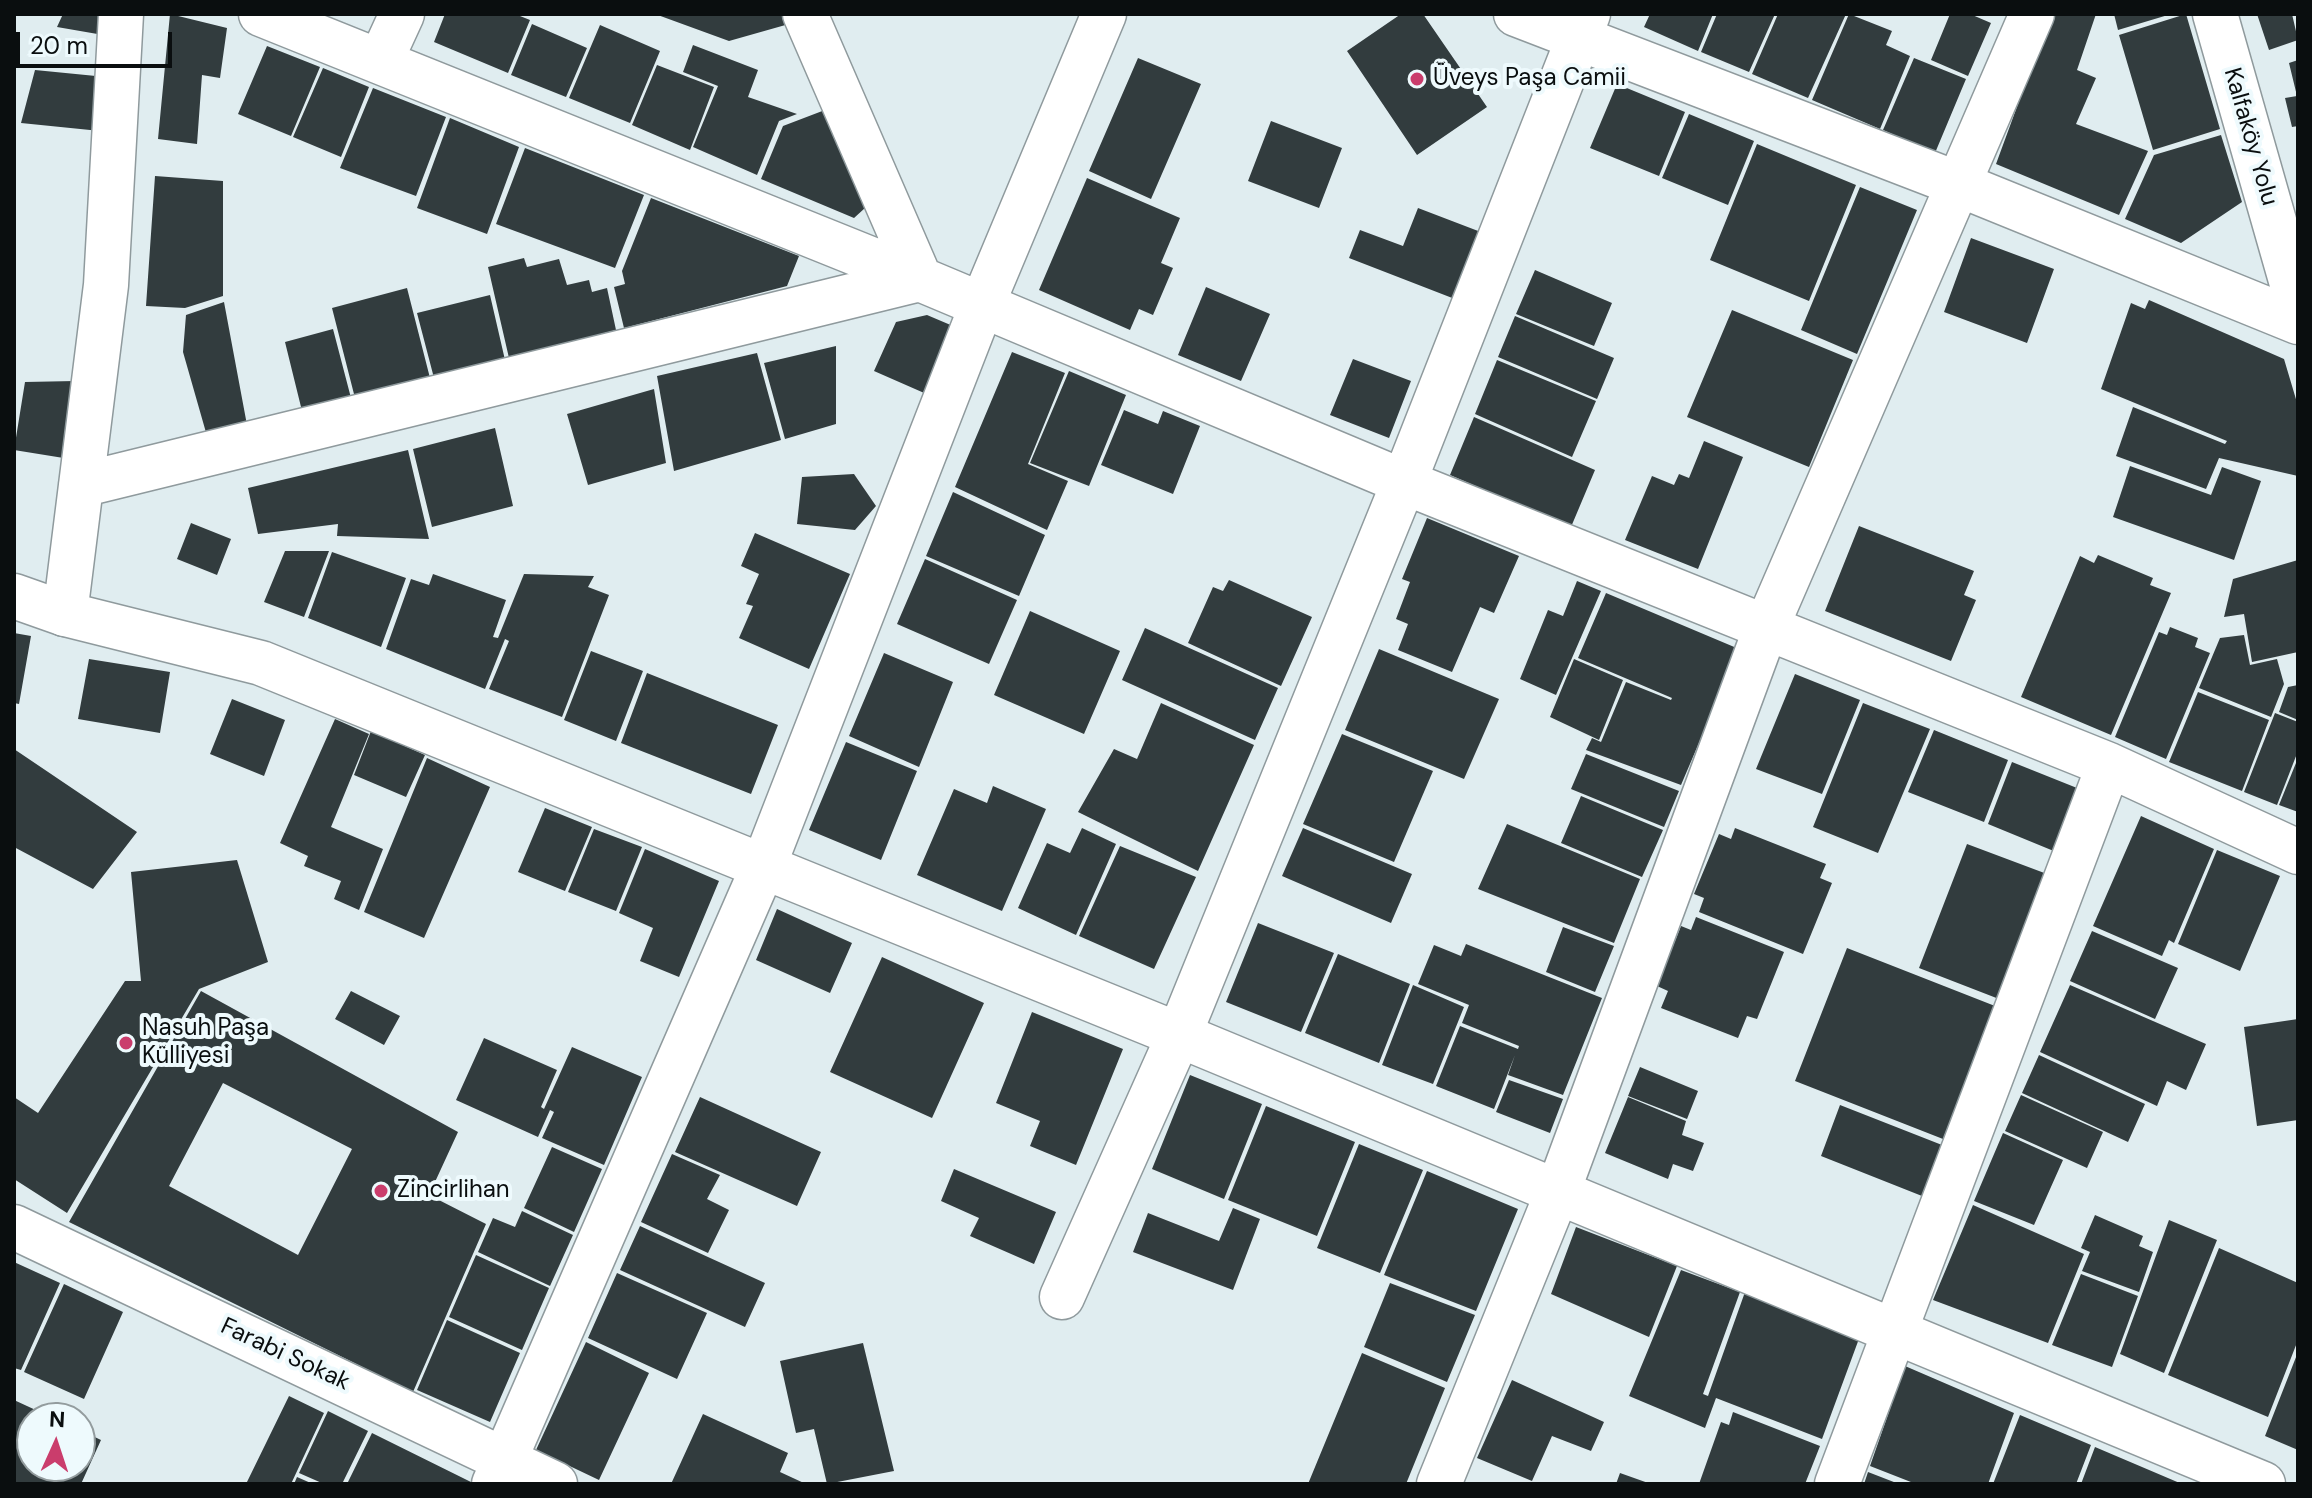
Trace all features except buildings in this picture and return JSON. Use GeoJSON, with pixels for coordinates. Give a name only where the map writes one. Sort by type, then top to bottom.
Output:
{"type":"FeatureCollection","features":[{"type":"Feature","properties":{"kind":"street"},"geometry":{"type":"LineString","coordinates":[[65,614],[106,285],[121,14]]}},
{"type":"Feature","properties":{"kind":"street"},"geometry":{"type":"LineString","coordinates":[[261,14],[920,279],[1404,482],[2109,765],[2298,852]]}},
{"type":"Feature","properties":{"kind":"street"},"geometry":{"type":"LineString","coordinates":[[380,62],[402,14]]}},
{"type":"Feature","properties":{"kind":"street"},"geometry":{"type":"LineString","coordinates":[[805,14],[920,279]]}},
{"type":"Feature","properties":{"kind":"street"},"geometry":{"type":"LineString","coordinates":[[499,1471],[764,865],[982,305],[1104,14]]}},
{"type":"Feature","properties":{"kind":"street"},"geometry":{"type":"LineString","coordinates":[[1516,14],[1582,26],[2298,322]]}},
{"type":"Feature","properties":{"kind":"street"},"geometry":{"type":"LineString","coordinates":[[1439,1484],[1558,1191],[1766,628],[2032,14]]}},
{"type":"Feature","properties":{"kind":"street","name":"Kalfaköy Yolu"},"geometry":{"type":"LineString","coordinates":[[2215,14],[2298,305]]}},
{"type":"Feature","properties":{"kind":"street"},"geometry":{"type":"LineString","coordinates":[[1062,1297],[1179,1035],[1404,482],[1582,26]]}},
{"type":"Feature","properties":{"kind":"street"},"geometry":{"type":"LineString","coordinates":[[81,485],[920,279]]}},
{"type":"Feature","properties":{"kind":"street"},"geometry":{"type":"LineString","coordinates":[[14,596],[65,614],[261,663],[764,865],[1896,1329],[2263,1484]]}},
{"type":"Feature","properties":{"kind":"street"},"geometry":{"type":"LineString","coordinates":[[1837,1484],[2109,765]]}},
{"type":"Feature","properties":{"kind":"street","name":"Farabi Sokak"},"geometry":{"type":"LineString","coordinates":[[14,1227],[499,1471],[555,1484]]}},
{"type":"Feature","properties":{"kind":"place","name":"Üveys Paşa Camii"},"geometry":{"type":"Point","coordinates":[1417,79]}},
{"type":"Feature","properties":{"kind":"place","name":"Nasuh Paşa Külliyesi"},"geometry":{"type":"Point","coordinates":[126,1043]}},
{"type":"Feature","properties":{"kind":"place","name":"Zincirlihan"},"geometry":{"type":"Point","coordinates":[381,1191]}}]}
